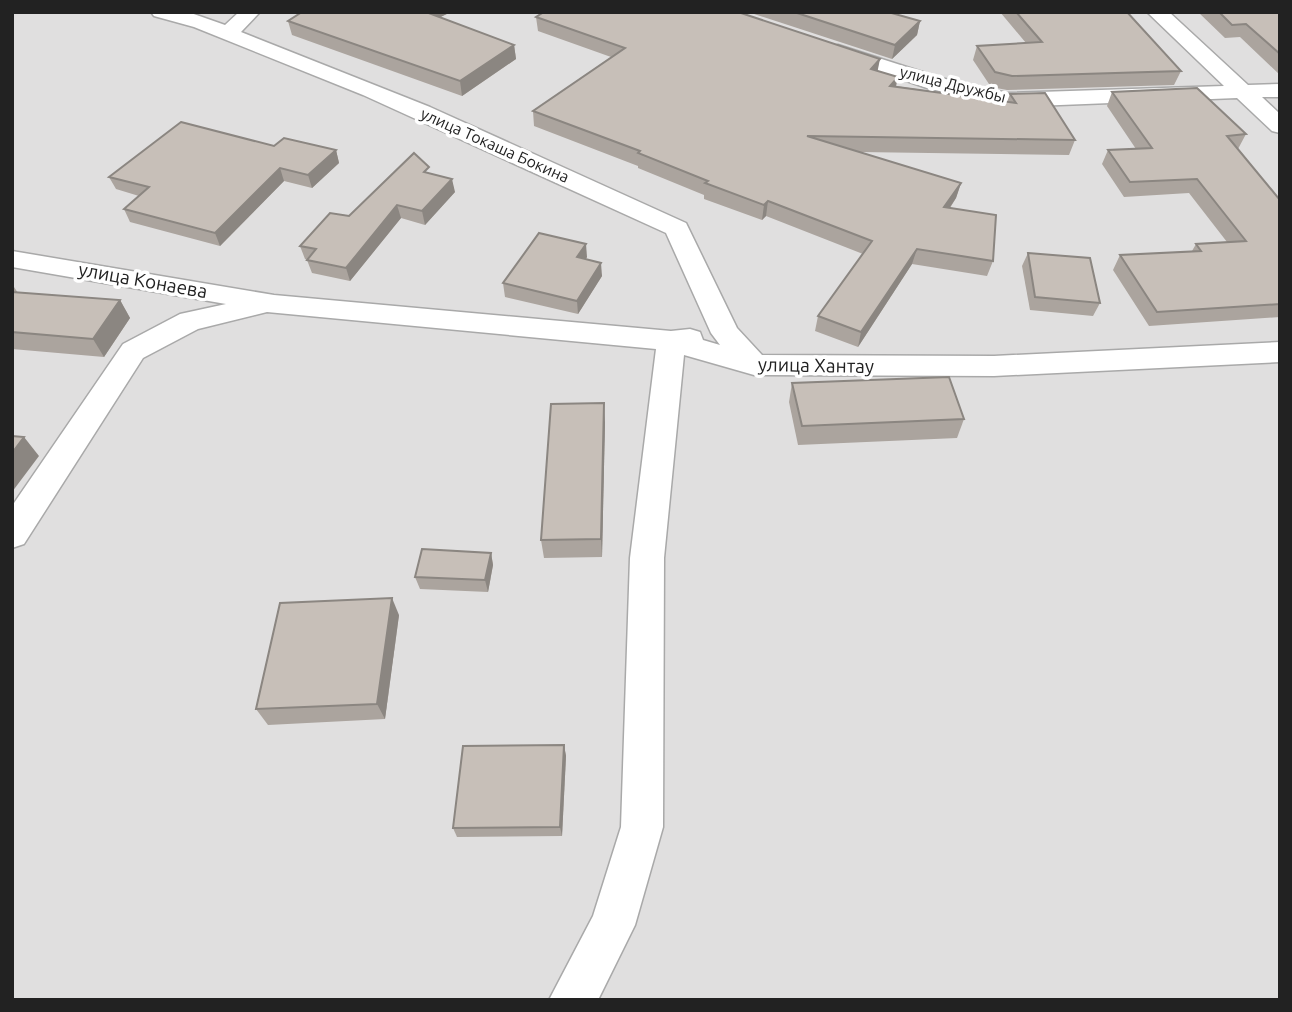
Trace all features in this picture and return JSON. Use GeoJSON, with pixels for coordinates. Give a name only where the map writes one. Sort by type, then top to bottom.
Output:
{"type":"FeatureCollection","features":[{"type":"Feature","properties":{"kind":"street"},"geometry":{"type":"LineString","coordinates":[[227,36],[250,12]]}},
{"type":"Feature","properties":{"kind":"street"},"geometry":{"type":"LineString","coordinates":[[1157,12],[1280,126]]}},
{"type":"Feature","properties":{"kind":"street","name":"улица Токаша Бокина"},"geometry":{"type":"LineString","coordinates":[[182,13],[227,36],[358,83],[677,228],[725,334],[754,365]]}},
{"type":"Feature","properties":{"kind":"street","name":"улица Дружбы"},"geometry":{"type":"LineString","coordinates":[[821,46],[935,83],[1007,100],[1280,90]]}},
{"type":"Feature","properties":{"kind":"street","name":"улица Конаева"},"geometry":{"type":"LineString","coordinates":[[12,259],[274,304]]}},
{"type":"Feature","properties":{"kind":"street"},"geometry":{"type":"LineString","coordinates":[[12,534],[133,351],[190,321],[274,304]]}},
{"type":"Feature","properties":{"kind":"street","name":"улица Хантау"},"geometry":{"type":"LineString","coordinates":[[274,304],[671,341],[754,365],[994,366],[1280,352]]}},
{"type":"Feature","properties":{"kind":"street"},"geometry":{"type":"LineString","coordinates":[[572,1000],[613,925],[642,827],[647,558],[671,341],[725,334]]}},
{"type":"Feature","properties":{"kind":"shaded area"},"geometry":{"type":"Polygon","coordinates":[[[12,12],[1280,12],[1280,1000],[12,1000],[12,12]]]}},
{"type":"Feature","properties":{"kind":"building"},"geometry":{"type":"Polygon","coordinates":[[[302,12],[426,12],[514,45],[460,81],[288,21],[302,12]]]}},
{"type":"Feature","properties":{"kind":"building"},"geometry":{"type":"Polygon","coordinates":[[[544,12],[738,12],[880,59],[871,69],[898,77],[890,86],[1016,103],[1010,94],[1045,93],[1075,140],[807,136],[961,183],[944,207],[996,215],[993,261],[917,249],[861,332],[818,316],[872,241],[768,201],[764,205],[705,183],[708,181],[638,153],[640,151],[533,111],[625,48],[536,17],[544,12]]]}},
{"type":"Feature","properties":{"kind":"building"},"geometry":{"type":"Polygon","coordinates":[[[794,12],[888,12],[920,21],[895,45],[794,12]]]}},
{"type":"Feature","properties":{"kind":"building"},"geometry":{"type":"Polygon","coordinates":[[[1016,12],[1127,12],[1181,71],[1012,76],[995,72],[977,46],[1042,42],[1016,12]]]}},
{"type":"Feature","properties":{"kind":"building"},"geometry":{"type":"Polygon","coordinates":[[[1219,12],[1280,12],[1280,54],[1246,24],[1232,25],[1219,12]]]}},
{"type":"Feature","properties":{"kind":"building"},"geometry":{"type":"Polygon","coordinates":[[[1197,88],[1246,134],[1227,136],[1280,200],[1280,304],[1157,312],[1120,255],[1201,251],[1196,244],[1246,241],[1197,179],[1130,182],[1108,150],[1152,148],[1112,92],[1197,88]]]}},
{"type":"Feature","properties":{"kind":"building"},"geometry":{"type":"Polygon","coordinates":[[[181,122],[274,146],[284,138],[336,150],[308,175],[280,168],[215,233],[124,209],[149,187],[109,177],[181,122]]]}},
{"type":"Feature","properties":{"kind":"building"},"geometry":{"type":"Polygon","coordinates":[[[414,153],[429,167],[424,172],[452,179],[422,211],[397,205],[346,268],[307,260],[316,249],[300,246],[330,213],[349,216],[414,153]]]}},
{"type":"Feature","properties":{"kind":"building"},"geometry":{"type":"Polygon","coordinates":[[[539,233],[586,244],[577,257],[601,263],[577,301],[503,283],[539,233]]]}},
{"type":"Feature","properties":{"kind":"building"},"geometry":{"type":"Polygon","coordinates":[[[1028,253],[1090,258],[1100,303],[1035,297],[1028,253]]]}},
{"type":"Feature","properties":{"kind":"building"},"geometry":{"type":"Polygon","coordinates":[[[12,292],[120,300],[93,339],[12,332],[12,292]]]}},
{"type":"Feature","properties":{"kind":"building"},"geometry":{"type":"Polygon","coordinates":[[[949,377],[964,419],[802,426],[792,383],[949,377]]]}},
{"type":"Feature","properties":{"kind":"building"},"geometry":{"type":"Polygon","coordinates":[[[604,403],[601,539],[541,540],[551,404],[604,403]]]}},
{"type":"Feature","properties":{"kind":"building"},"geometry":{"type":"Polygon","coordinates":[[[12,436],[24,437],[12,453],[12,436]]]}},
{"type":"Feature","properties":{"kind":"building"},"geometry":{"type":"Polygon","coordinates":[[[422,549],[491,553],[485,580],[415,577],[422,549]]]}},
{"type":"Feature","properties":{"kind":"building"},"geometry":{"type":"Polygon","coordinates":[[[392,598],[377,704],[256,709],[280,603],[392,598]]]}},
{"type":"Feature","properties":{"kind":"building"},"geometry":{"type":"Polygon","coordinates":[[[564,745],[560,827],[453,828],[463,746],[564,745]]]}}]}
